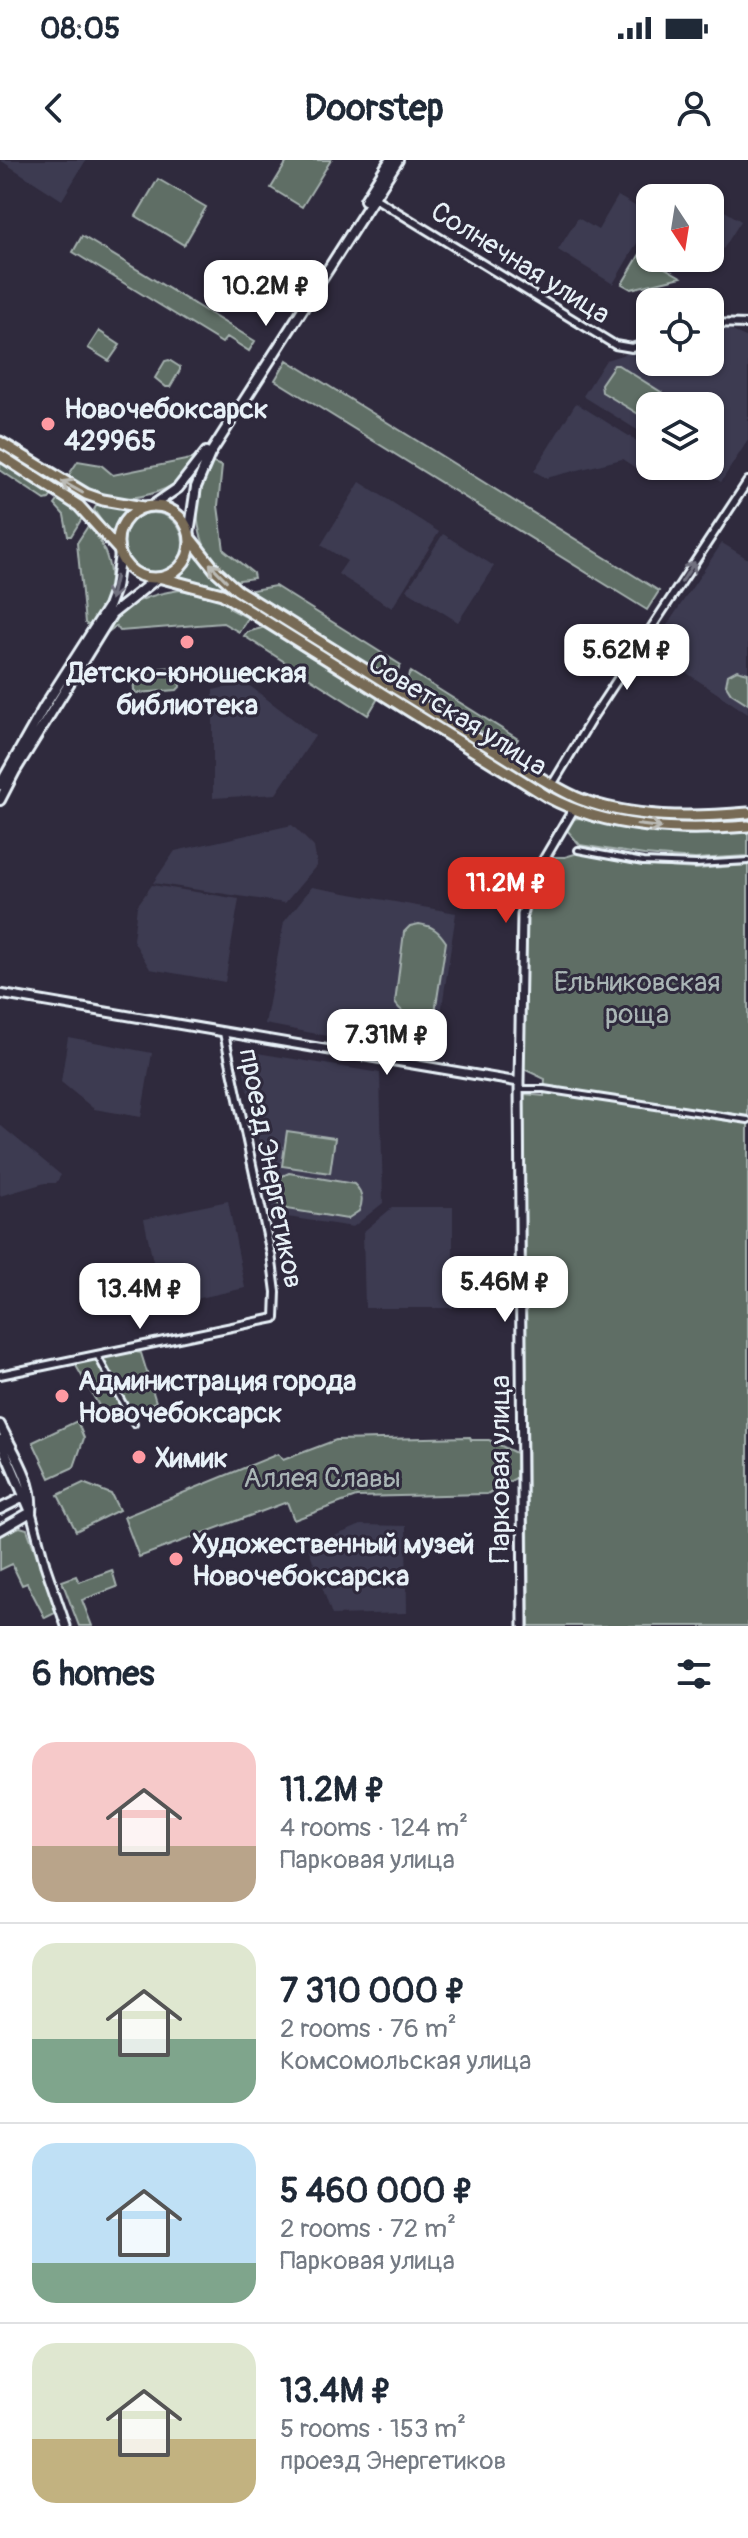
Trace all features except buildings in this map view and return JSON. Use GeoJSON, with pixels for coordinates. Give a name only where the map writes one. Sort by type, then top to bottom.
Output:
{"type":"FeatureCollection","features":[{"type":"Feature","properties":{"kind":"main road"},"geometry":{"type":"LineString","coordinates":[[371,196],[390,160]]}},
{"type":"Feature","properties":{"kind":"main road"},"geometry":{"type":"LineString","coordinates":[[0,785],[44,707],[108,607],[115,588],[119,532],[125,520],[178,488],[189,476],[371,196],[398,160]]}},
{"type":"Feature","properties":{"kind":"main road"},"geometry":{"type":"LineString","coordinates":[[0,800],[112,614],[159,578],[170,575],[182,565],[189,553],[196,487],[210,454],[318,279]]}},
{"type":"Feature","properties":{"kind":"main road"},"geometry":{"type":"LineString","coordinates":[[0,442],[86,494],[103,500],[166,508],[177,515],[190,536]]}},
{"type":"Feature","properties":{"kind":"main road"},"geometry":{"type":"LineString","coordinates":[[0,455],[79,506],[134,573],[159,578]]}},
{"type":"Feature","properties":{"kind":"main road","name":"Советская улица"},"geometry":{"type":"LineString","coordinates":[[190,536],[209,563],[231,586],[579,799],[615,808],[678,816],[748,813]]}},
{"type":"Feature","properties":{"kind":"main road","name":"Советская улица"},"geometry":{"type":"LineString","coordinates":[[159,578],[212,589],[231,598],[573,810],[600,818],[665,828],[748,826]]}},
{"type":"Feature","properties":{"kind":"main road","name":"Парковая улица"},"geometry":{"type":"LineString","coordinates":[[573,810],[579,799]]}},
{"type":"Feature","properties":{"kind":"main road"},"geometry":{"type":"LineString","coordinates":[[0,1425],[26,1477],[32,1501],[31,1512]]}},
{"type":"Feature","properties":{"kind":"main road"},"geometry":{"type":"LineString","coordinates":[[0,1440],[31,1512]]}},
{"type":"Feature","properties":{"kind":"main road"},"geometry":{"type":"LineString","coordinates":[[0,1509],[24,1497]]}},
{"type":"Feature","properties":{"kind":"main road"},"geometry":{"type":"LineString","coordinates":[[0,1530],[31,1512]]}},
{"type":"Feature","properties":{"kind":"street","name":"Солнечная улица"},"geometry":{"type":"LineString","coordinates":[[371,196],[615,345],[636,347]]}},
{"type":"Feature","properties":{"kind":"street"},"geometry":{"type":"LineString","coordinates":[[724,323],[748,324]]}},
{"type":"Feature","properties":{"kind":"street"},"geometry":{"type":"LineString","coordinates":[[552,785],[599,707],[748,481]]}},
{"type":"Feature","properties":{"kind":"street","name":"Парковая улица"},"geometry":{"type":"LineString","coordinates":[[523,1626],[519,1085],[523,905],[538,868],[573,810]]}},
{"type":"Feature","properties":{"kind":"street"},"geometry":{"type":"LineString","coordinates":[[578,850],[643,862],[696,864],[748,861]]}},
{"type":"Feature","properties":{"kind":"street"},"geometry":{"type":"LineString","coordinates":[[0,994],[519,1085],[748,1120]]}},
{"type":"Feature","properties":{"kind":"street","name":"проезд Энергетиков"},"geometry":{"type":"LineString","coordinates":[[0,1375],[275,1318],[276,1292],[271,1254],[224,1033]]}},
{"type":"Feature","properties":{"kind":"street"},"geometry":{"type":"LineString","coordinates":[[97,1355],[134,1424]]}},
{"type":"Feature","properties":{"kind":"street"},"geometry":{"type":"LineString","coordinates":[[31,1512],[66,1626]]}},
{"type":"Feature","properties":{"kind":"shaded area"},"geometry":{"type":"Polygon","coordinates":[[[0,160],[86,160],[62,200],[0,160]]]}},
{"type":"Feature","properties":{"kind":"shaded area"},"geometry":{"type":"Polygon","coordinates":[[[618,196],[636,207],[636,245],[613,284],[558,250],[578,218],[598,230],[618,196]]]}},
{"type":"Feature","properties":{"kind":"shaded area"},"geometry":{"type":"Polygon","coordinates":[[[724,211],[741,221],[724,248],[724,211]]]}},
{"type":"Feature","properties":{"kind":"shaded area"},"geometry":{"type":"Polygon","coordinates":[[[724,327],[748,338],[748,440],[724,477],[724,392],[636,392],[636,429],[583,396],[606,360],[636,350],[636,376],[724,376],[724,327]]]}},
{"type":"Feature","properties":{"kind":"shaded area"},"geometry":{"type":"Polygon","coordinates":[[[576,403],[636,440],[636,468],[622,459],[546,478],[534,471],[576,403]]]}},
{"type":"Feature","properties":{"kind":"shaded area"},"geometry":{"type":"Polygon","coordinates":[[[360,482],[439,532],[392,608],[338,574],[347,561],[321,545],[360,482]]]}},
{"type":"Feature","properties":{"kind":"shaded area"},"geometry":{"type":"Polygon","coordinates":[[[443,534],[494,566],[458,622],[407,590],[443,534]]]}},
{"type":"Feature","properties":{"kind":"shaded area"},"geometry":{"type":"Polygon","coordinates":[[[722,543],[748,559],[748,714],[651,649],[722,543]]]}},
{"type":"Feature","properties":{"kind":"shaded area"},"geometry":{"type":"Polygon","coordinates":[[[246,683],[315,736],[276,794],[213,798],[213,690],[246,683]]]}},
{"type":"Feature","properties":{"kind":"shaded area"},"geometry":{"type":"Polygon","coordinates":[[[292,825],[314,847],[317,865],[285,903],[153,883],[175,851],[292,825]]]}},
{"type":"Feature","properties":{"kind":"shaded area"},"geometry":{"type":"Polygon","coordinates":[[[152,885],[239,899],[225,982],[150,969],[133,940],[137,906],[152,885]]]}},
{"type":"Feature","properties":{"kind":"shaded area"},"geometry":{"type":"Polygon","coordinates":[[[312,887],[456,913],[439,1027],[370,1014],[364,1043],[265,1024],[284,922],[312,887]]]}},
{"type":"Feature","properties":{"kind":"shaded area"},"geometry":{"type":"Polygon","coordinates":[[[68,1037],[152,1053],[141,1117],[94,1109],[61,1082],[68,1037]]]}},
{"type":"Feature","properties":{"kind":"shaded area"},"geometry":{"type":"Polygon","coordinates":[[[251,1052],[380,1073],[383,1203],[353,1227],[274,1215],[242,1062],[251,1052]]]}},
{"type":"Feature","properties":{"kind":"shaded area"},"geometry":{"type":"Polygon","coordinates":[[[0,1125],[61,1175],[56,1183],[45,1183],[0,1196],[0,1125]]]}},
{"type":"Feature","properties":{"kind":"shaded area"},"geometry":{"type":"Polygon","coordinates":[[[228,1201],[245,1288],[182,1302],[158,1285],[144,1219],[228,1201]]]}},
{"type":"Feature","properties":{"kind":"shaded area"},"geometry":{"type":"Polygon","coordinates":[[[393,1207],[453,1207],[453,1308],[365,1308],[363,1232],[393,1207]]]}},
{"type":"Feature","properties":{"kind":"shaded area"},"geometry":{"type":"Polygon","coordinates":[[[361,1525],[406,1526],[407,1613],[332,1615],[308,1547],[361,1525]]]}},
{"type":"Feature","properties":{"kind":"green space"},"geometry":{"type":"Polygon","coordinates":[[[288,160],[331,160],[302,207],[271,188],[288,160]]]}},
{"type":"Feature","properties":{"kind":"green space"},"geometry":{"type":"Polygon","coordinates":[[[158,179],[206,207],[184,245],[136,216],[158,179]]]}},
{"type":"Feature","properties":{"kind":"green space"},"geometry":{"type":"Polygon","coordinates":[[[82,236],[255,341],[249,351],[227,337],[222,343],[73,252],[82,236]]]}},
{"type":"Feature","properties":{"kind":"green space"},"geometry":{"type":"Polygon","coordinates":[[[636,261],[636,272],[672,272],[681,277],[631,289],[622,284],[636,261]]]}},
{"type":"Feature","properties":{"kind":"green space"},"geometry":{"type":"Polygon","coordinates":[[[99,331],[120,345],[109,361],[88,348],[99,331]]]}},
{"type":"Feature","properties":{"kind":"green space"},"geometry":{"type":"Polygon","coordinates":[[[169,360],[180,370],[170,387],[166,387],[155,378],[165,361],[169,360]]]}},
{"type":"Feature","properties":{"kind":"green space"},"geometry":{"type":"Polygon","coordinates":[[[287,360],[659,591],[647,610],[275,380],[287,360]]]}},
{"type":"Feature","properties":{"kind":"green space"},"geometry":{"type":"Polygon","coordinates":[[[614,365],[618,365],[661,392],[636,392],[636,413],[602,392],[601,384],[614,365]]]}},
{"type":"Feature","properties":{"kind":"green space"},"geometry":{"type":"Polygon","coordinates":[[[0,457],[53,494],[45,500],[0,470],[0,457]]]}},
{"type":"Feature","properties":{"kind":"green space"},"geometry":{"type":"Polygon","coordinates":[[[200,457],[184,477],[172,485],[141,496],[107,498],[92,494],[78,487],[68,476],[78,461],[101,465],[113,475],[200,457]]]}},
{"type":"Feature","properties":{"kind":"green space"},"geometry":{"type":"Polygon","coordinates":[[[210,462],[222,466],[218,506],[224,550],[253,573],[254,578],[233,581],[210,556],[203,541],[197,510],[203,478],[210,462]]]}},
{"type":"Feature","properties":{"kind":"green space"},"geometry":{"type":"Polygon","coordinates":[[[60,498],[65,498],[84,515],[71,536],[68,536],[64,515],[55,505],[60,498]]]}},
{"type":"Feature","properties":{"kind":"green space"},"geometry":{"type":"Polygon","coordinates":[[[98,502],[129,507],[115,534],[110,534],[94,510],[98,502]]]}},
{"type":"Feature","properties":{"kind":"green space"},"geometry":{"type":"Polygon","coordinates":[[[153,513],[174,522],[183,543],[174,564],[153,573],[132,564],[123,543],[132,522],[153,513]]]}},
{"type":"Feature","properties":{"kind":"green space"},"geometry":{"type":"Polygon","coordinates":[[[88,526],[103,547],[110,574],[108,596],[91,627],[85,623],[77,543],[88,526]]]}},
{"type":"Feature","properties":{"kind":"green space"},"geometry":{"type":"Polygon","coordinates":[[[196,551],[229,589],[355,668],[353,671],[227,592],[180,577],[196,551]]]}},
{"type":"Feature","properties":{"kind":"green space"},"geometry":{"type":"Polygon","coordinates":[[[275,586],[401,665],[393,678],[246,591],[275,586]]]}},
{"type":"Feature","properties":{"kind":"green space"},"geometry":{"type":"Polygon","coordinates":[[[180,590],[219,598],[231,603],[229,608],[248,618],[239,632],[223,623],[120,631],[116,626],[108,632],[104,629],[120,612],[138,601],[180,590]]]}},
{"type":"Feature","properties":{"kind":"green space"},"geometry":{"type":"Polygon","coordinates":[[[269,626],[376,693],[377,700],[368,715],[244,636],[247,632],[269,626]]]}},
{"type":"Feature","properties":{"kind":"green space"},"geometry":{"type":"Polygon","coordinates":[[[175,667],[180,687],[177,690],[134,691],[135,670],[175,667]]]}},
{"type":"Feature","properties":{"kind":"green space"},"geometry":{"type":"Polygon","coordinates":[[[737,670],[748,673],[748,704],[731,693],[726,685],[728,675],[737,670]]]}},
{"type":"Feature","properties":{"kind":"green space"},"geometry":{"type":"Polygon","coordinates":[[[411,672],[518,739],[511,749],[403,685],[411,672]]]}},
{"type":"Feature","properties":{"kind":"green space"},"geometry":{"type":"Polygon","coordinates":[[[394,693],[526,774],[524,777],[392,695],[394,693]]]}},
{"type":"Feature","properties":{"kind":"green space"},"geometry":{"type":"Polygon","coordinates":[[[594,808],[676,820],[748,818],[748,822],[650,821],[592,811],[594,808]]]}},
{"type":"Feature","properties":{"kind":"green space"},"geometry":{"type":"Polygon","coordinates":[[[573,819],[682,835],[748,831],[748,856],[695,859],[580,845],[566,829],[573,819]]]}},
{"type":"Feature","properties":{"kind":"green space","name":"Ельниковская роща"},"geometry":{"type":"Polygon","coordinates":[[[578,853],[639,865],[696,869],[748,865],[748,1626],[529,1626],[524,1094],[544,1096],[545,1079],[524,1069],[524,912],[533,885],[550,857],[578,853]]]}},
{"type":"Feature","properties":{"kind":"green space"},"geometry":{"type":"Polygon","coordinates":[[[419,924],[434,929],[446,942],[435,1012],[418,1017],[403,1012],[395,1003],[404,932],[410,926],[419,924]]]}},
{"type":"Feature","properties":{"kind":"green space"},"geometry":{"type":"Polygon","coordinates":[[[287,1131],[335,1138],[330,1173],[282,1166],[287,1131]]]}},
{"type":"Feature","properties":{"kind":"green space"},"geometry":{"type":"Polygon","coordinates":[[[289,1173],[354,1184],[361,1196],[359,1211],[347,1219],[281,1208],[274,1198],[274,1188],[279,1179],[289,1173]]]}},
{"type":"Feature","properties":{"kind":"green space"},"geometry":{"type":"Polygon","coordinates":[[[131,1351],[141,1353],[156,1402],[106,1418],[75,1364],[131,1351]]]}},
{"type":"Feature","properties":{"kind":"green space"},"geometry":{"type":"Polygon","coordinates":[[[77,1421],[84,1438],[74,1467],[50,1478],[33,1442],[77,1421]]]}},
{"type":"Feature","properties":{"kind":"green space","name":"Аллея Славы"},"geometry":{"type":"Polygon","coordinates":[[[470,1437],[471,1440],[489,1440],[516,1453],[516,1478],[487,1494],[356,1497],[294,1520],[287,1502],[139,1557],[124,1517],[278,1454],[283,1460],[336,1440],[470,1437]]]}},
{"type":"Feature","properties":{"kind":"green space"},"geometry":{"type":"Polygon","coordinates":[[[83,1483],[111,1494],[119,1510],[76,1531],[58,1495],[83,1483]]]}},
{"type":"Feature","properties":{"kind":"green space"},"geometry":{"type":"Polygon","coordinates":[[[20,1527],[27,1529],[57,1612],[45,1618],[27,1583],[22,1585],[12,1564],[0,1570],[0,1535],[20,1527]]]}},
{"type":"Feature","properties":{"kind":"green space"},"geometry":{"type":"Polygon","coordinates":[[[112,1570],[117,1587],[82,1600],[92,1626],[79,1626],[62,1581],[76,1576],[79,1582],[112,1570]]]}},
{"type":"Feature","properties":{"kind":"place","name":"Новочебоксарск 429965"},"geometry":{"type":"Point","coordinates":[48,424]}},
{"type":"Feature","properties":{"kind":"place","name":"Детско-юношеская библиотека"},"geometry":{"type":"Point","coordinates":[187,642]}},
{"type":"Feature","properties":{"kind":"place","name":"Администрация города Новочебоксарск"},"geometry":{"type":"Point","coordinates":[62,1396]}},
{"type":"Feature","properties":{"kind":"place","name":"Химик"},"geometry":{"type":"Point","coordinates":[139,1457]}},
{"type":"Feature","properties":{"kind":"place","name":"Художественный музей Новочебоксарска"},"geometry":{"type":"Point","coordinates":[176,1559]}}]}
